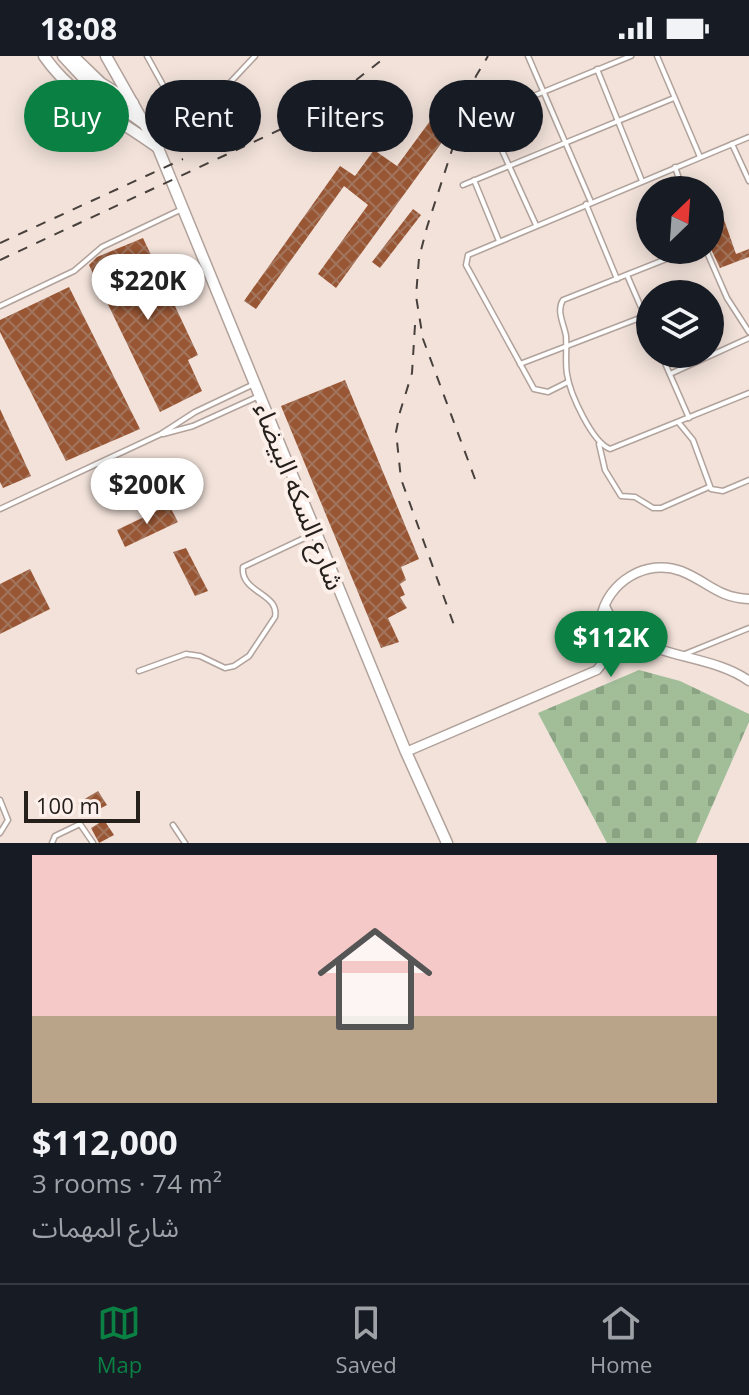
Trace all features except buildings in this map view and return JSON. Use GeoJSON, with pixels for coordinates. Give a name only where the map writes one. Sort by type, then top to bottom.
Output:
{"type":"FeatureCollection","features":[{"type":"Feature","properties":{"kind":"street"},"geometry":{"type":"LineString","coordinates":[[44,56],[80,96],[145,139]]}},
{"type":"Feature","properties":{"kind":"street"},"geometry":{"type":"LineString","coordinates":[[63,56],[91,86],[145,124]]}},
{"type":"Feature","properties":{"kind":"street"},"geometry":{"type":"LineString","coordinates":[[73,56],[101,83],[134,104]]}},
{"type":"Feature","properties":{"kind":"street","name":"شارع السكه البيضاء"},"geometry":{"type":"LineString","coordinates":[[106,56],[145,121]]}},
{"type":"Feature","properties":{"kind":"street","name":"شارع السكه البيضاء"},"geometry":{"type":"LineString","coordinates":[[160,152],[406,752],[447,843]]}},
{"type":"Feature","properties":{"kind":"street"},"geometry":{"type":"LineString","coordinates":[[406,752],[597,670],[604,661],[600,629],[605,606],[612,592],[626,578],[654,568],[683,572],[719,593],[749,599]]}},
{"type":"Feature","properties":{"kind":"street"},"geometry":{"type":"LineString","coordinates":[[605,606],[616,627],[633,639],[731,670],[749,681]]}},
{"type":"Feature","properties":{"kind":"street"},"geometry":{"type":"LineString","coordinates":[[603,655],[609,651],[616,627]]}},
{"type":"Feature","properties":{"kind":"lane"},"geometry":{"type":"LineString","coordinates":[[147,56],[160,80]]}},
{"type":"Feature","properties":{"kind":"lane"},"geometry":{"type":"LineString","coordinates":[[233,80],[255,56]]}},
{"type":"Feature","properties":{"kind":"lane"},"geometry":{"type":"LineString","coordinates":[[528,56],[539,80]]}},
{"type":"Feature","properties":{"kind":"lane"},"geometry":{"type":"LineString","coordinates":[[617,279],[543,90],[631,56]]}},
{"type":"Feature","properties":{"kind":"lane"},"geometry":{"type":"LineString","coordinates":[[657,56],[700,157]]}},
{"type":"Feature","properties":{"kind":"lane"},"geometry":{"type":"LineString","coordinates":[[597,69],[640,176]]}},
{"type":"Feature","properties":{"kind":"lane"},"geometry":{"type":"LineString","coordinates":[[463,185],[674,98]]}},
{"type":"Feature","properties":{"kind":"lane"},"geometry":{"type":"LineString","coordinates":[[654,176],[749,137]]}},
{"type":"Feature","properties":{"kind":"lane"},"geometry":{"type":"LineString","coordinates":[[732,144],[749,181]]}},
{"type":"Feature","properties":{"kind":"lane"},"geometry":{"type":"LineString","coordinates":[[503,152],[536,225]]}},
{"type":"Feature","properties":{"kind":"lane"},"geometry":{"type":"LineString","coordinates":[[675,167],[678,176]]}},
{"type":"Feature","properties":{"kind":"lane"},"geometry":{"type":"LineString","coordinates":[[474,180],[499,241]]}},
{"type":"Feature","properties":{"kind":"lane"},"geometry":{"type":"LineString","coordinates":[[568,382],[548,392],[537,391],[531,385],[466,265],[472,252],[636,183]]}},
{"type":"Feature","properties":{"kind":"lane"},"geometry":{"type":"LineString","coordinates":[[0,306],[74,271],[97,249],[183,209]]}},
{"type":"Feature","properties":{"kind":"lane"},"geometry":{"type":"LineString","coordinates":[[654,264],[560,303],[568,382],[598,442],[605,470],[621,496],[635,497],[653,508],[661,508],[709,487]]}},
{"type":"Feature","properties":{"kind":"lane"},"geometry":{"type":"LineString","coordinates":[[670,374],[749,335],[727,298],[712,264]]}},
{"type":"Feature","properties":{"kind":"lane"},"geometry":{"type":"LineString","coordinates":[[627,275],[636,296]]}},
{"type":"Feature","properties":{"kind":"lane"},"geometry":{"type":"LineString","coordinates":[[520,364],[636,319]]}},
{"type":"Feature","properties":{"kind":"lane"},"geometry":{"type":"LineString","coordinates":[[667,368],[690,418]]}},
{"type":"Feature","properties":{"kind":"lane"},"geometry":{"type":"LineString","coordinates":[[0,509],[161,434],[195,412],[254,384]]}},
{"type":"Feature","properties":{"kind":"lane"},"geometry":{"type":"LineString","coordinates":[[598,442],[615,448],[749,393]]}},
{"type":"Feature","properties":{"kind":"lane"},"geometry":{"type":"LineString","coordinates":[[161,434],[193,426],[259,396]]}},
{"type":"Feature","properties":{"kind":"lane"},"geometry":{"type":"LineString","coordinates":[[679,423],[693,440],[709,487],[717,492],[749,480]]}},
{"type":"Feature","properties":{"kind":"lane"},"geometry":{"type":"LineString","coordinates":[[139,671],[186,654],[200,656],[225,668],[247,658],[276,610],[272,601],[247,583],[242,569],[315,533]]}},
{"type":"Feature","properties":{"kind":"lane"},"geometry":{"type":"LineString","coordinates":[[683,655],[749,628]]}},
{"type":"Feature","properties":{"kind":"lane"},"geometry":{"type":"LineString","coordinates":[[0,800],[8,821],[0,833]]}},
{"type":"Feature","properties":{"kind":"lane"},"geometry":{"type":"LineString","coordinates":[[52,843],[55,836],[78,824],[84,826],[93,843]]}},
{"type":"Feature","properties":{"kind":"lane"},"geometry":{"type":"LineString","coordinates":[[173,825],[185,843]]}},
{"type":"Feature","properties":{"kind":"green space"},"geometry":{"type":"Polygon","coordinates":[[[639,670],[680,681],[749,714],[749,722],[696,843],[607,843],[538,713],[639,670]]]}},
{"type":"Feature","properties":{"kind":"railway"},"geometry":{"type":"LineString","coordinates":[[0,260],[290,125],[329,101],[387,56]]}},
{"type":"Feature","properties":{"kind":"railway"},"geometry":{"type":"LineString","coordinates":[[475,479],[423,339],[416,296],[419,258],[427,227],[476,76],[488,56]]}},
{"type":"Feature","properties":{"kind":"railway"},"geometry":{"type":"LineString","coordinates":[[0,243],[183,159]]}},
{"type":"Feature","properties":{"kind":"railway"},"geometry":{"type":"LineString","coordinates":[[415,325],[412,373],[396,432],[401,479],[454,625]]}}]}
